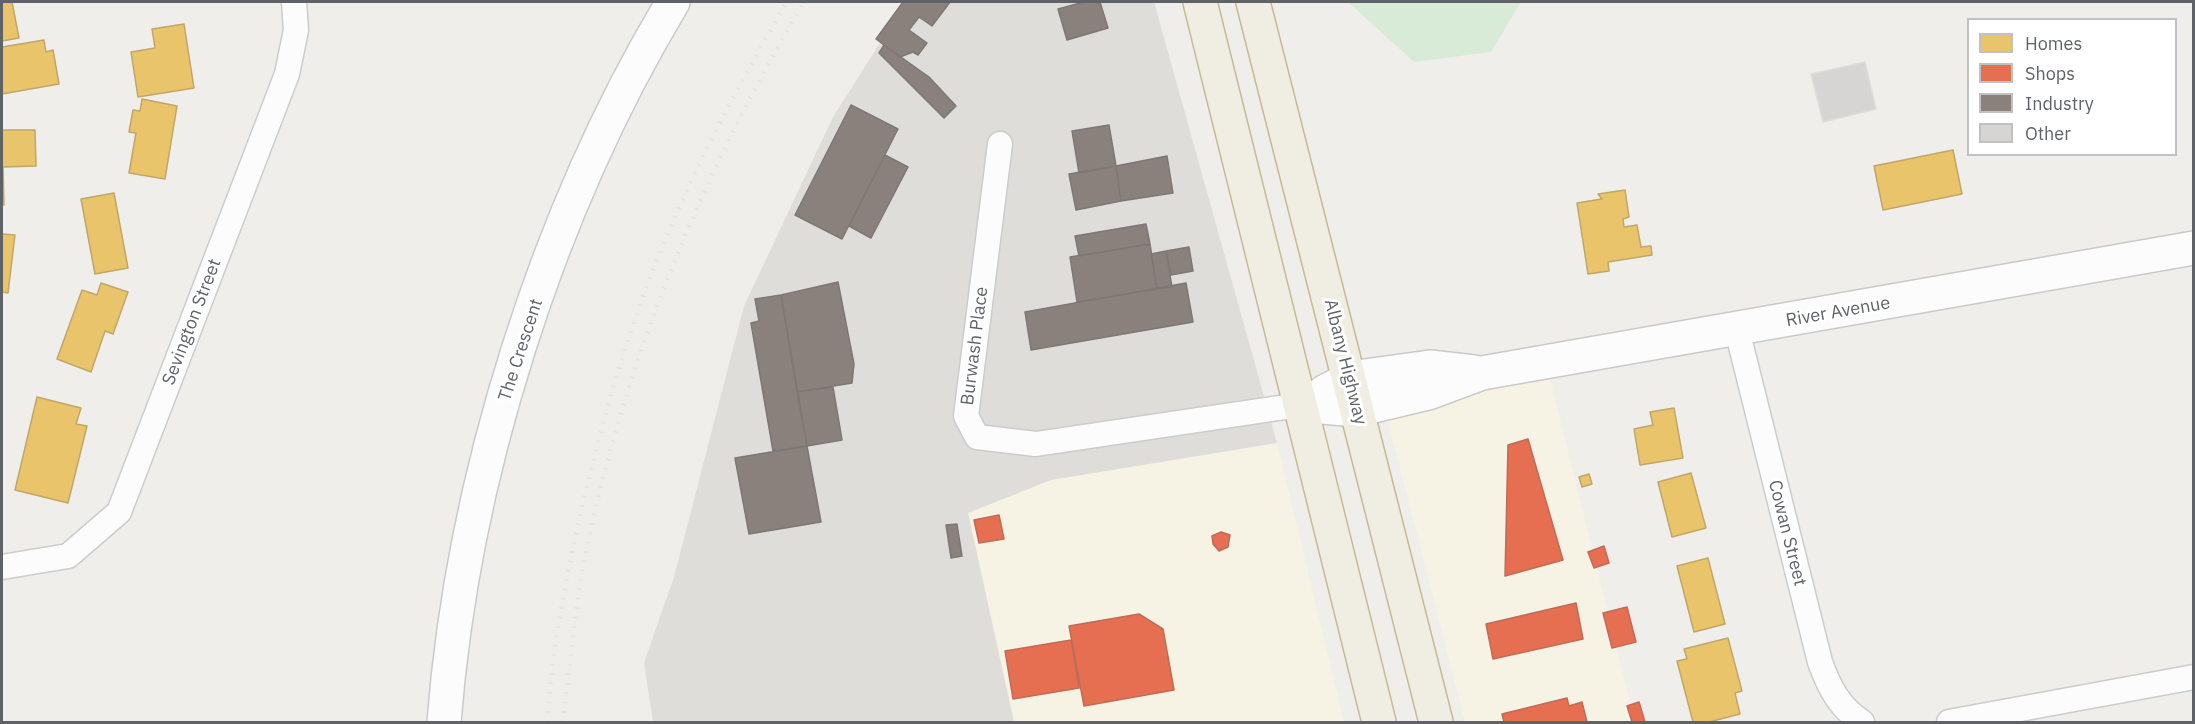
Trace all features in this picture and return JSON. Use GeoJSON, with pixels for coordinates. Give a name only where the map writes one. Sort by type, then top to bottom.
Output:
{"type":"FeatureCollection","features":[{"type":"Feature","properties":{"kind":"highway"},"geometry":{"type":"LineString","coordinates":[[1200,2],[1378,723]]}},
{"type":"Feature","properties":{"kind":"highway","name":"Albany Highway"},"geometry":{"type":"LineString","coordinates":[[1253,2],[1436,723]]}},
{"type":"Feature","properties":{"kind":"street","name":"Sevington Street"},"geometry":{"type":"LineString","coordinates":[[2,567],[68,556],[119,512],[287,74],[296,30],[294,2]]}},
{"type":"Feature","properties":{"kind":"street","name":"The Crescent"},"geometry":{"type":"LineString","coordinates":[[444,723],[455,618],[474,519],[510,379],[551,258],[584,176],[624,92],[673,2]]}},
{"type":"Feature","properties":{"kind":"street","name":"Burwash Place"},"geometry":{"type":"LineString","coordinates":[[1000,144],[966,416],[977,437],[1036,444],[1299,405]]}},
{"type":"Feature","properties":{"kind":"street","name":"River Avenue"},"geometry":{"type":"LineString","coordinates":[[1299,405],[1357,410],[1428,393],[1482,373],[1737,330],[2193,248]]}},
{"type":"Feature","properties":{"kind":"street","name":"Cowan Street"},"geometry":{"type":"LineString","coordinates":[[1737,330],[1820,662],[1828,684],[1840,705],[1862,723]]}},
{"type":"Feature","properties":{"kind":"street","name":"River Avenue"},"geometry":{"type":"LineString","coordinates":[[1350,378],[1430,367],[1482,373]]}},
{"type":"Feature","properties":{"kind":"street"},"geometry":{"type":"LineString","coordinates":[[1299,405],[1350,378]]}},
{"type":"Feature","properties":{"kind":"street"},"geometry":{"type":"LineString","coordinates":[[1949,723],[2193,677]]}},
{"type":"Feature","properties":{"kind":"shaded area"},"geometry":{"type":"Polygon","coordinates":[[[906,2],[1154,2],[1277,443],[1051,480],[968,513],[1014,722],[653,722],[644,663],[674,577],[744,306],[833,117],[906,2]]]}},
{"type":"Feature","properties":{"kind":"shaded area"},"geometry":{"type":"Polygon","coordinates":[[[1545,359],[1635,722],[1465,722],[1380,390],[1545,359]]]}},
{"type":"Feature","properties":{"kind":"shaded area"},"geometry":{"type":"Polygon","coordinates":[[[1277,443],[1344,722],[1014,722],[968,513],[1051,480],[1277,443]]]}},
{"type":"Feature","properties":{"kind":"green space"},"geometry":{"type":"Polygon","coordinates":[[[1348,2],[1521,2],[1491,52],[1414,62],[1348,2]]]}},
{"type":"Feature","properties":{"kind":"building: Homes"},"geometry":{"type":"Polygon","coordinates":[[[2,2],[12,2],[19,38],[2,41],[2,2]]]}},
{"type":"Feature","properties":{"kind":"building: Homes"},"geometry":{"type":"Polygon","coordinates":[[[184,24],[194,88],[138,97],[131,52],[155,48],[152,29],[184,24]]]}},
{"type":"Feature","properties":{"kind":"building: Homes"},"geometry":{"type":"Polygon","coordinates":[[[44,40],[46,52],[53,50],[59,84],[2,94],[2,47],[44,40]]]}},
{"type":"Feature","properties":{"kind":"building: Homes"},"geometry":{"type":"Polygon","coordinates":[[[142,99],[177,106],[165,179],[129,173],[136,133],[129,132],[133,110],[140,111],[142,99]]]}},
{"type":"Feature","properties":{"kind":"building: Homes"},"geometry":{"type":"Polygon","coordinates":[[[2,130],[35,130],[36,166],[3,167],[4,205],[2,205],[2,130]]]}},
{"type":"Feature","properties":{"kind":"building: Homes"},"geometry":{"type":"Polygon","coordinates":[[[1953,150],[1962,194],[1883,210],[1874,166],[1953,150]]]}},
{"type":"Feature","properties":{"kind":"building: Homes"},"geometry":{"type":"Polygon","coordinates":[[[1625,190],[1629,217],[1623,219],[1624,227],[1637,225],[1641,247],[1651,246],[1652,255],[1608,262],[1609,271],[1588,274],[1577,203],[1602,199],[1598,194],[1625,190]]]}},
{"type":"Feature","properties":{"kind":"building: Homes"},"geometry":{"type":"Polygon","coordinates":[[[114,193],[128,268],[95,274],[81,199],[114,193]]]}},
{"type":"Feature","properties":{"kind":"building: Homes"},"geometry":{"type":"Polygon","coordinates":[[[2,234],[15,235],[8,293],[2,292],[2,234]]]}},
{"type":"Feature","properties":{"kind":"building: Homes"},"geometry":{"type":"Polygon","coordinates":[[[101,283],[128,292],[113,334],[105,331],[91,372],[57,359],[82,290],[97,295],[101,283]]]}},
{"type":"Feature","properties":{"kind":"building: Homes"},"geometry":{"type":"Polygon","coordinates":[[[37,397],[81,408],[76,424],[87,426],[68,503],[15,490],[37,397]]]}},
{"type":"Feature","properties":{"kind":"building: Homes"},"geometry":{"type":"Polygon","coordinates":[[[1674,408],[1683,458],[1640,465],[1634,429],[1653,425],[1650,412],[1674,408]]]}},
{"type":"Feature","properties":{"kind":"building: Homes"},"geometry":{"type":"Polygon","coordinates":[[[1691,473],[1706,528],[1672,537],[1658,482],[1691,473]]]}},
{"type":"Feature","properties":{"kind":"building: Homes"},"geometry":{"type":"Polygon","coordinates":[[[1589,474],[1592,484],[1582,487],[1579,477],[1589,474]]]}},
{"type":"Feature","properties":{"kind":"building: Homes"},"geometry":{"type":"Polygon","coordinates":[[[1708,558],[1725,624],[1694,632],[1677,566],[1708,558]]]}},
{"type":"Feature","properties":{"kind":"building: Homes"},"geometry":{"type":"Polygon","coordinates":[[[1728,638],[1742,691],[1735,693],[1740,714],[1709,722],[1693,722],[1677,661],[1687,659],[1684,649],[1728,638]]]}},
{"type":"Feature","properties":{"kind":"building: Shops"},"geometry":{"type":"Polygon","coordinates":[[[1528,439],[1563,560],[1505,576],[1508,445],[1528,439]]]}},
{"type":"Feature","properties":{"kind":"building: Shops"},"geometry":{"type":"Polygon","coordinates":[[[999,515],[1004,539],[979,543],[974,520],[999,515]]]}},
{"type":"Feature","properties":{"kind":"building: Shops"},"geometry":{"type":"Polygon","coordinates":[[[1221,532],[1230,535],[1228,547],[1219,551],[1213,544],[1212,536],[1221,532]]]}},
{"type":"Feature","properties":{"kind":"building: Shops"},"geometry":{"type":"Polygon","coordinates":[[[1604,546],[1609,563],[1594,568],[1588,552],[1604,546]]]}},
{"type":"Feature","properties":{"kind":"building: Shops"},"geometry":{"type":"Polygon","coordinates":[[[1576,603],[1583,639],[1493,659],[1486,624],[1576,603]]]}},
{"type":"Feature","properties":{"kind":"building: Shops"},"geometry":{"type":"Polygon","coordinates":[[[1627,607],[1636,642],[1612,648],[1603,613],[1627,607]]]}},
{"type":"Feature","properties":{"kind":"building: Shops"},"geometry":{"type":"Polygon","coordinates":[[[1139,614],[1163,629],[1174,690],[1084,706],[1069,626],[1139,614]]]}},
{"type":"Feature","properties":{"kind":"building: Shops"},"geometry":{"type":"Polygon","coordinates":[[[1071,640],[1079,688],[1013,699],[1005,651],[1071,640]]]}},
{"type":"Feature","properties":{"kind":"building: Shops"},"geometry":{"type":"Polygon","coordinates":[[[1567,698],[1569,706],[1582,702],[1587,722],[1504,722],[1502,714],[1567,698]]]}},
{"type":"Feature","properties":{"kind":"building: Shops"},"geometry":{"type":"Polygon","coordinates":[[[1639,702],[1645,722],[1632,722],[1627,706],[1639,702]]]}},
{"type":"Feature","properties":{"kind":"building: Industry"},"geometry":{"type":"Polygon","coordinates":[[[903,2],[950,2],[932,26],[919,17],[909,30],[927,43],[918,55],[913,52],[900,57],[876,39],[903,2]]]}},
{"type":"Feature","properties":{"kind":"building: Industry"},"geometry":{"type":"Polygon","coordinates":[[[1084,2],[1100,2],[1108,28],[1067,40],[1058,9],[1084,2]]]}},
{"type":"Feature","properties":{"kind":"building: Industry"},"geometry":{"type":"Polygon","coordinates":[[[884,45],[929,77],[956,106],[944,118],[879,53],[884,45]]]}},
{"type":"Feature","properties":{"kind":"building: Industry"},"geometry":{"type":"Polygon","coordinates":[[[851,105],[898,129],[842,239],[795,215],[851,105]]]}},
{"type":"Feature","properties":{"kind":"building: Industry"},"geometry":{"type":"Polygon","coordinates":[[[1109,125],[1116,166],[1079,173],[1072,131],[1109,125]]]}},
{"type":"Feature","properties":{"kind":"building: Industry"},"geometry":{"type":"Polygon","coordinates":[[[885,155],[908,167],[871,238],[849,226],[885,155]]]}},
{"type":"Feature","properties":{"kind":"building: Industry"},"geometry":{"type":"Polygon","coordinates":[[[1167,156],[1173,193],[1121,201],[1116,166],[1167,156]]]}},
{"type":"Feature","properties":{"kind":"building: Industry"},"geometry":{"type":"Polygon","coordinates":[[[1116,166],[1121,201],[1076,210],[1069,174],[1116,166]]]}},
{"type":"Feature","properties":{"kind":"building: Industry"},"geometry":{"type":"Polygon","coordinates":[[[1146,224],[1150,244],[1079,256],[1075,236],[1146,224]]]}},
{"type":"Feature","properties":{"kind":"building: Industry"},"geometry":{"type":"Polygon","coordinates":[[[1150,244],[1157,289],[1077,302],[1070,257],[1150,244]]]}},
{"type":"Feature","properties":{"kind":"building: Industry"},"geometry":{"type":"Polygon","coordinates":[[[1189,247],[1193,271],[1171,275],[1166,251],[1189,247]]]}},
{"type":"Feature","properties":{"kind":"building: Industry"},"geometry":{"type":"Polygon","coordinates":[[[1166,251],[1172,287],[1157,289],[1151,254],[1166,251]]]}},
{"type":"Feature","properties":{"kind":"building: Industry"},"geometry":{"type":"Polygon","coordinates":[[[838,282],[854,364],[852,383],[797,392],[781,295],[838,282]]]}},
{"type":"Feature","properties":{"kind":"building: Industry"},"geometry":{"type":"Polygon","coordinates":[[[1186,283],[1193,322],[1031,350],[1025,312],[1186,283]]]}},
{"type":"Feature","properties":{"kind":"building: Industry"},"geometry":{"type":"Polygon","coordinates":[[[781,295],[807,446],[773,451],[751,323],[759,321],[755,299],[781,295]]]}},
{"type":"Feature","properties":{"kind":"building: Industry"},"geometry":{"type":"Polygon","coordinates":[[[833,387],[842,440],[807,446],[797,392],[833,387]]]}},
{"type":"Feature","properties":{"kind":"building: Industry"},"geometry":{"type":"Polygon","coordinates":[[[807,446],[821,522],[749,534],[735,458],[807,446]]]}},
{"type":"Feature","properties":{"kind":"building: Industry"},"geometry":{"type":"Polygon","coordinates":[[[957,524],[962,556],[951,558],[946,525],[957,524]]]}},
{"type":"Feature","properties":{"kind":"building: Other"},"geometry":{"type":"Polygon","coordinates":[[[1865,62],[1876,109],[1823,122],[1811,74],[1865,62]]]}},
{"type":"Feature","properties":{"kind":"railway"},"geometry":{"type":"LineString","coordinates":[[548,722],[554,651],[576,534],[604,419],[627,343],[654,268],[695,172],[739,86],[787,2]]}},
{"type":"Feature","properties":{"kind":"railway"},"geometry":{"type":"LineString","coordinates":[[563,722],[581,578],[597,502],[640,353],[667,280],[730,138],[804,2]]}}]}
